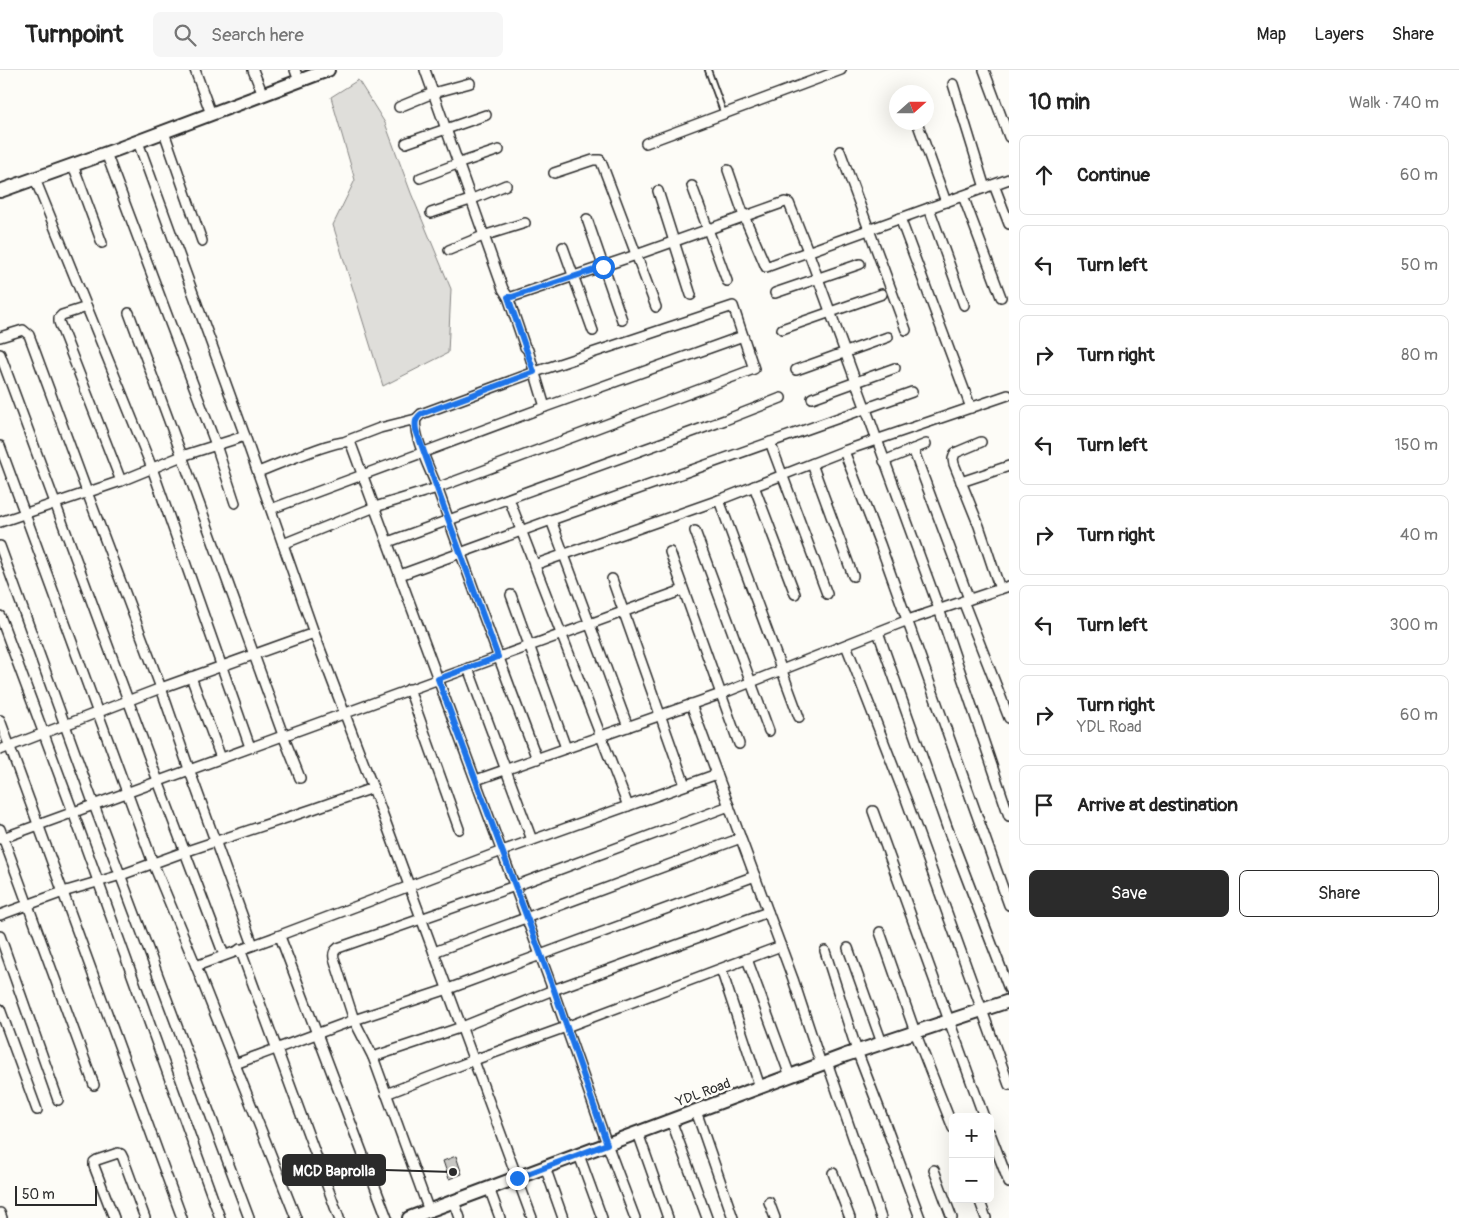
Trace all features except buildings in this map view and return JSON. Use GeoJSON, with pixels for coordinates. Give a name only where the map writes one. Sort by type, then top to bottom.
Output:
{"type":"FeatureCollection","features":[{"type":"Feature","properties":{"kind":"street"},"geometry":{"type":"LineString","coordinates":[[195,70],[211,114]]}},
{"type":"Feature","properties":{"kind":"street"},"geometry":{"type":"LineString","coordinates":[[253,70],[263,94]]}},
{"type":"Feature","properties":{"kind":"street"},"geometry":{"type":"LineString","coordinates":[[0,191],[138,142],[263,94],[297,75],[328,70]]}},
{"type":"Feature","properties":{"kind":"street"},"geometry":{"type":"LineString","coordinates":[[425,70],[470,200],[503,289],[508,297],[545,407]]}},
{"type":"Feature","properties":{"kind":"street"},"geometry":{"type":"LineString","coordinates":[[646,144],[841,70]]}},
{"type":"Feature","properties":{"kind":"street"},"geometry":{"type":"LineString","coordinates":[[984,70],[1009,137]]}},
{"type":"Feature","properties":{"kind":"street"},"geometry":{"type":"LineString","coordinates":[[399,108],[433,93],[470,84]]}},
{"type":"Feature","properties":{"kind":"street"},"geometry":{"type":"LineString","coordinates":[[953,84],[990,186],[1009,224]]}},
{"type":"Feature","properties":{"kind":"street"},"geometry":{"type":"LineString","coordinates":[[406,143],[486,115]]}},
{"type":"Feature","properties":{"kind":"street"},"geometry":{"type":"LineString","coordinates":[[920,130],[946,202]]}},
{"type":"Feature","properties":{"kind":"street"},"geometry":{"type":"LineString","coordinates":[[164,132],[202,241]]}},
{"type":"Feature","properties":{"kind":"street"},"geometry":{"type":"LineString","coordinates":[[138,142],[258,472],[314,633],[410,886],[532,1218]]}},
{"type":"Feature","properties":{"kind":"street"},"geometry":{"type":"LineString","coordinates":[[420,178],[499,150]]}},
{"type":"Feature","properties":{"kind":"street"},"geometry":{"type":"LineString","coordinates":[[840,150],[906,330]]}},
{"type":"Feature","properties":{"kind":"street"},"geometry":{"type":"LineString","coordinates":[[106,153],[216,446],[235,503]]}},
{"type":"Feature","properties":{"kind":"street"},"geometry":{"type":"LineString","coordinates":[[554,173],[593,160],[600,160],[656,307]]}},
{"type":"Feature","properties":{"kind":"street"},"geometry":{"type":"LineString","coordinates":[[73,165],[102,243]]}},
{"type":"Feature","properties":{"kind":"street"},"geometry":{"type":"LineString","coordinates":[[728,170],[744,216],[766,267],[1009,179]]}},
{"type":"Feature","properties":{"kind":"street"},"geometry":{"type":"LineString","coordinates":[[35,179],[152,468],[250,747]]}},
{"type":"Feature","properties":{"kind":"street"},"geometry":{"type":"LineString","coordinates":[[431,212],[470,200],[506,185]]}},
{"type":"Feature","properties":{"kind":"street"},"geometry":{"type":"LineString","coordinates":[[692,186],[727,281]]}},
{"type":"Feature","properties":{"kind":"street"},"geometry":{"type":"LineString","coordinates":[[658,191],[690,295]]}},
{"type":"Feature","properties":{"kind":"street"},"geometry":{"type":"LineString","coordinates":[[963,196],[1001,296]]}},
{"type":"Feature","properties":{"kind":"street"},"geometry":{"type":"LineString","coordinates":[[508,297],[603,267],[787,202],[792,208],[939,610],[1009,816]]}},
{"type":"Feature","properties":{"kind":"street"},"geometry":{"type":"LineString","coordinates":[[929,208],[964,305]]}},
{"type":"Feature","properties":{"kind":"street"},"geometry":{"type":"LineString","coordinates":[[900,218],[971,408]]}},
{"type":"Feature","properties":{"kind":"street"},"geometry":{"type":"LineString","coordinates":[[587,220],[622,320]]}},
{"type":"Feature","properties":{"kind":"street"},"geometry":{"type":"LineString","coordinates":[[449,250],[525,223]]}},
{"type":"Feature","properties":{"kind":"street"},"geometry":{"type":"LineString","coordinates":[[563,247],[593,331]]}},
{"type":"Feature","properties":{"kind":"street"},"geometry":{"type":"LineString","coordinates":[[775,293],[860,264]]}},
{"type":"Feature","properties":{"kind":"street"},"geometry":{"type":"LineString","coordinates":[[782,330],[882,294]]}},
{"type":"Feature","properties":{"kind":"street"},"geometry":{"type":"LineString","coordinates":[[258,472],[314,450],[416,418],[421,414],[534,372],[733,306],[754,369],[438,488],[375,507],[283,544]]}},
{"type":"Feature","properties":{"kind":"street"},"geometry":{"type":"LineString","coordinates":[[87,307],[62,315],[59,318],[59,322],[121,480]]}},
{"type":"Feature","properties":{"kind":"street"},"geometry":{"type":"LineString","coordinates":[[128,313],[300,778]]}},
{"type":"Feature","properties":{"kind":"street"},"geometry":{"type":"LineString","coordinates":[[0,337],[22,330],[26,331],[29,335],[161,688],[253,945]]}},
{"type":"Feature","properties":{"kind":"street"},"geometry":{"type":"LineString","coordinates":[[271,509],[743,336]]}},
{"type":"Feature","properties":{"kind":"street"},"geometry":{"type":"LineString","coordinates":[[796,370],[888,336]]}},
{"type":"Feature","properties":{"kind":"street"},"geometry":{"type":"LineString","coordinates":[[0,354],[184,852],[224,955]]}},
{"type":"Feature","properties":{"kind":"street"},"geometry":{"type":"LineString","coordinates":[[812,398],[895,368]]}},
{"type":"Feature","properties":{"kind":"street"},"geometry":{"type":"LineString","coordinates":[[400,575],[912,392]]}},
{"type":"Feature","properties":{"kind":"street"},"geometry":{"type":"LineString","coordinates":[[534,565],[719,500],[844,451],[1008,394]]}},
{"type":"Feature","properties":{"kind":"street"},"geometry":{"type":"LineString","coordinates":[[388,542],[781,398]]}},
{"type":"Feature","properties":{"kind":"street"},"geometry":{"type":"LineString","coordinates":[[416,418],[416,430],[537,759]]}},
{"type":"Feature","properties":{"kind":"street"},"geometry":{"type":"LineString","coordinates":[[0,522],[121,480],[182,456],[245,436]]}},
{"type":"Feature","properties":{"kind":"street"},"geometry":{"type":"LineString","coordinates":[[346,441],[351,444],[375,507],[554,990],[607,1144],[635,1218]]}},
{"type":"Feature","properties":{"kind":"street"},"geometry":{"type":"LineString","coordinates":[[770,442],[827,594]]}},
{"type":"Feature","properties":{"kind":"street"},"geometry":{"type":"LineString","coordinates":[[476,780],[721,694],[908,620],[1005,587],[954,464],[953,456],[959,451],[981,442]]}},
{"type":"Feature","properties":{"kind":"street"},"geometry":{"type":"LineString","coordinates":[[884,461],[926,444]]}},
{"type":"Feature","properties":{"kind":"street"},"geometry":{"type":"LineString","coordinates":[[0,446],[153,863],[296,1218]]}},
{"type":"Feature","properties":{"kind":"street"},"geometry":{"type":"LineString","coordinates":[[913,449],[951,547],[966,600],[1009,718]]}},
{"type":"Feature","properties":{"kind":"street"},"geometry":{"type":"LineString","coordinates":[[844,451],[908,620],[1009,904]]}},
{"type":"Feature","properties":{"kind":"street"},"geometry":{"type":"LineString","coordinates":[[812,464],[853,576]]}},
{"type":"Feature","properties":{"kind":"street"},"geometry":{"type":"LineString","coordinates":[[961,482],[1009,466]]}},
{"type":"Feature","properties":{"kind":"street"},"geometry":{"type":"LineString","coordinates":[[754,486],[795,594]]}},
{"type":"Feature","properties":{"kind":"street"},"geometry":{"type":"LineString","coordinates":[[509,499],[628,806]]}},
{"type":"Feature","properties":{"kind":"street"},"geometry":{"type":"LineString","coordinates":[[719,500],[799,717]]}},
{"type":"Feature","properties":{"kind":"street"},"geometry":{"type":"LineString","coordinates":[[551,520],[628,727]]}},
{"type":"Feature","properties":{"kind":"street"},"geometry":{"type":"LineString","coordinates":[[695,531],[769,731]]}},
{"type":"Feature","properties":{"kind":"street"},"geometry":{"type":"LineString","coordinates":[[0,546],[94,805],[249,1218]]}},
{"type":"Feature","properties":{"kind":"street"},"geometry":{"type":"LineString","coordinates":[[670,552],[739,744]]}},
{"type":"Feature","properties":{"kind":"street"},"geometry":{"type":"LineString","coordinates":[[612,579],[622,612],[685,785]]}},
{"type":"Feature","properties":{"kind":"street"},"geometry":{"type":"LineString","coordinates":[[94,1085],[1,835],[38,825],[94,805],[683,590]]}},
{"type":"Feature","properties":{"kind":"street"},"geometry":{"type":"LineString","coordinates":[[511,595],[566,748]]}},
{"type":"Feature","properties":{"kind":"street"},"geometry":{"type":"LineString","coordinates":[[0,616],[99,882],[220,1218]]}},
{"type":"Feature","properties":{"kind":"street"},"geometry":{"type":"LineString","coordinates":[[878,632],[947,826],[1009,990]]}},
{"type":"Feature","properties":{"kind":"street"},"geometry":{"type":"LineString","coordinates":[[0,750],[161,688],[314,633]]}},
{"type":"Feature","properties":{"kind":"street"},"geometry":{"type":"LineString","coordinates":[[846,645],[906,799],[1009,1085]]}},
{"type":"Feature","properties":{"kind":"street"},"geometry":{"type":"LineString","coordinates":[[468,668],[532,840]]}},
{"type":"Feature","properties":{"kind":"street"},"geometry":{"type":"LineString","coordinates":[[191,677],[221,758]]}},
{"type":"Feature","properties":{"kind":"street"},"geometry":{"type":"LineString","coordinates":[[409,689],[459,829]]}},
{"type":"Feature","properties":{"kind":"street"},"geometry":{"type":"LineString","coordinates":[[691,704],[881,1218]]}},
{"type":"Feature","properties":{"kind":"street"},"geometry":{"type":"LineString","coordinates":[[0,720],[182,1218]]}},
{"type":"Feature","properties":{"kind":"street"},"geometry":{"type":"LineString","coordinates":[[196,966],[275,938],[502,851],[717,774]]}},
{"type":"Feature","properties":{"kind":"street"},"geometry":{"type":"LineString","coordinates":[[0,914],[63,892],[121,875],[373,788]]}},
{"type":"Feature","properties":{"kind":"street"},"geometry":{"type":"LineString","coordinates":[[419,1215],[386,1094],[373,1057],[354,1020],[333,955],[334,951],[729,806]]}},
{"type":"Feature","properties":{"kind":"street"},"geometry":{"type":"LineString","coordinates":[[873,811],[983,1113]]}},
{"type":"Feature","properties":{"kind":"street"},"geometry":{"type":"LineString","coordinates":[[434,952],[741,838]]}},
{"type":"Feature","properties":{"kind":"street"},"geometry":{"type":"LineString","coordinates":[[235,1064],[354,1020],[448,989],[755,876]]}},
{"type":"Feature","properties":{"kind":"street"},"geometry":{"type":"LineString","coordinates":[[373,1057],[462,1027],[554,990],[768,912]]}},
{"type":"Feature","properties":{"kind":"street"},"geometry":{"type":"LineString","coordinates":[[880,932],[915,1032],[949,1118]]}},
{"type":"Feature","properties":{"kind":"street"},"geometry":{"type":"LineString","coordinates":[[0,936],[58,1100]]}},
{"type":"Feature","properties":{"kind":"street"},"geometry":{"type":"LineString","coordinates":[[275,938],[278,937],[284,945],[387,1218]]}},
{"type":"Feature","properties":{"kind":"street"},"geometry":{"type":"LineString","coordinates":[[386,1094],[781,946]]}},
{"type":"Feature","properties":{"kind":"street"},"geometry":{"type":"LineString","coordinates":[[848,948],[882,1043]]}},
{"type":"Feature","properties":{"kind":"street"},"geometry":{"type":"LineString","coordinates":[[240,950],[339,1218]]}},
{"type":"Feature","properties":{"kind":"street"},"geometry":{"type":"LineString","coordinates":[[825,951],[857,1051],[920,1218]]}},
{"type":"Feature","properties":{"kind":"street"},"geometry":{"type":"LineString","coordinates":[[747,959],[790,1076]]}},
{"type":"Feature","properties":{"kind":"street"},"geometry":{"type":"LineString","coordinates":[[722,969],[760,1087]]}},
{"type":"Feature","properties":{"kind":"street","name":"YDL Road"},"geometry":{"type":"LineString","coordinates":[[419,1215],[857,1051],[1009,1001]]}},
{"type":"Feature","properties":{"kind":"street"},"geometry":{"type":"LineString","coordinates":[[0,1009],[36,1110]]}},
{"type":"Feature","properties":{"kind":"street"},"geometry":{"type":"LineString","coordinates":[[696,1111],[733,1218]]}},
{"type":"Feature","properties":{"kind":"street"},"geometry":{"type":"LineString","coordinates":[[671,1120],[707,1218]]}},
{"type":"Feature","properties":{"kind":"street"},"geometry":{"type":"LineString","coordinates":[[638,1133],[668,1218]]}},
{"type":"Feature","properties":{"kind":"street"},"geometry":{"type":"LineString","coordinates":[[994,1143],[1009,1183]]}},
{"type":"Feature","properties":{"kind":"street"},"geometry":{"type":"LineString","coordinates":[[114,1218],[94,1162],[118,1153],[124,1158],[145,1218]]}},
{"type":"Feature","properties":{"kind":"street"},"geometry":{"type":"LineString","coordinates":[[579,1155],[602,1218]]}},
{"type":"Feature","properties":{"kind":"street"},"geometry":{"type":"LineString","coordinates":[[545,1167],[563,1218]]}},
{"type":"Feature","properties":{"kind":"street"},"geometry":{"type":"LineString","coordinates":[[934,1170],[952,1218]]}},
{"type":"Feature","properties":{"kind":"street"},"geometry":{"type":"LineString","coordinates":[[833,1173],[850,1218]]}},
{"type":"Feature","properties":{"kind":"street"},"geometry":{"type":"LineString","coordinates":[[489,1188],[500,1218]]}},
{"type":"Feature","properties":{"kind":"street"},"geometry":{"type":"LineString","coordinates":[[454,1201],[460,1218]]}},
{"type":"Feature","properties":{"kind":"street"},"geometry":{"type":"LineString","coordinates":[[769,1202],[775,1218]]}},
{"type":"Feature","properties":{"kind":"street"},"geometry":{"type":"LineString","coordinates":[[980,1203],[986,1218]]}},
{"type":"Feature","properties":{"kind":"street"},"geometry":{"type":"LineString","coordinates":[[0,1212],[2,1218]]}},
{"type":"Feature","properties":{"kind":"lane"},"geometry":{"type":"LineString","coordinates":[[708,70],[724,114]]}},
{"type":"Feature","properties":{"kind":"shaded area"},"geometry":{"type":"Polygon","coordinates":[[[358,80],[385,123],[411,193],[451,289],[448,353],[383,386],[333,225],[355,180],[331,97],[358,80]]]}},
{"type":"Feature","properties":{"kind":"place","name":"MCD Baprolla"},"geometry":{"type":"Point","coordinates":[453,1172]}},
{"type":"Feature","properties":{"kind":"route"},"geometry":{"type":"LineString","coordinates":[[517,1178],[607,1144],[554,990],[438,679],[498,657],[415,424],[416,418],[421,414],[534,372],[528,350],[525,347],[508,297],[603,267]]}}]}
